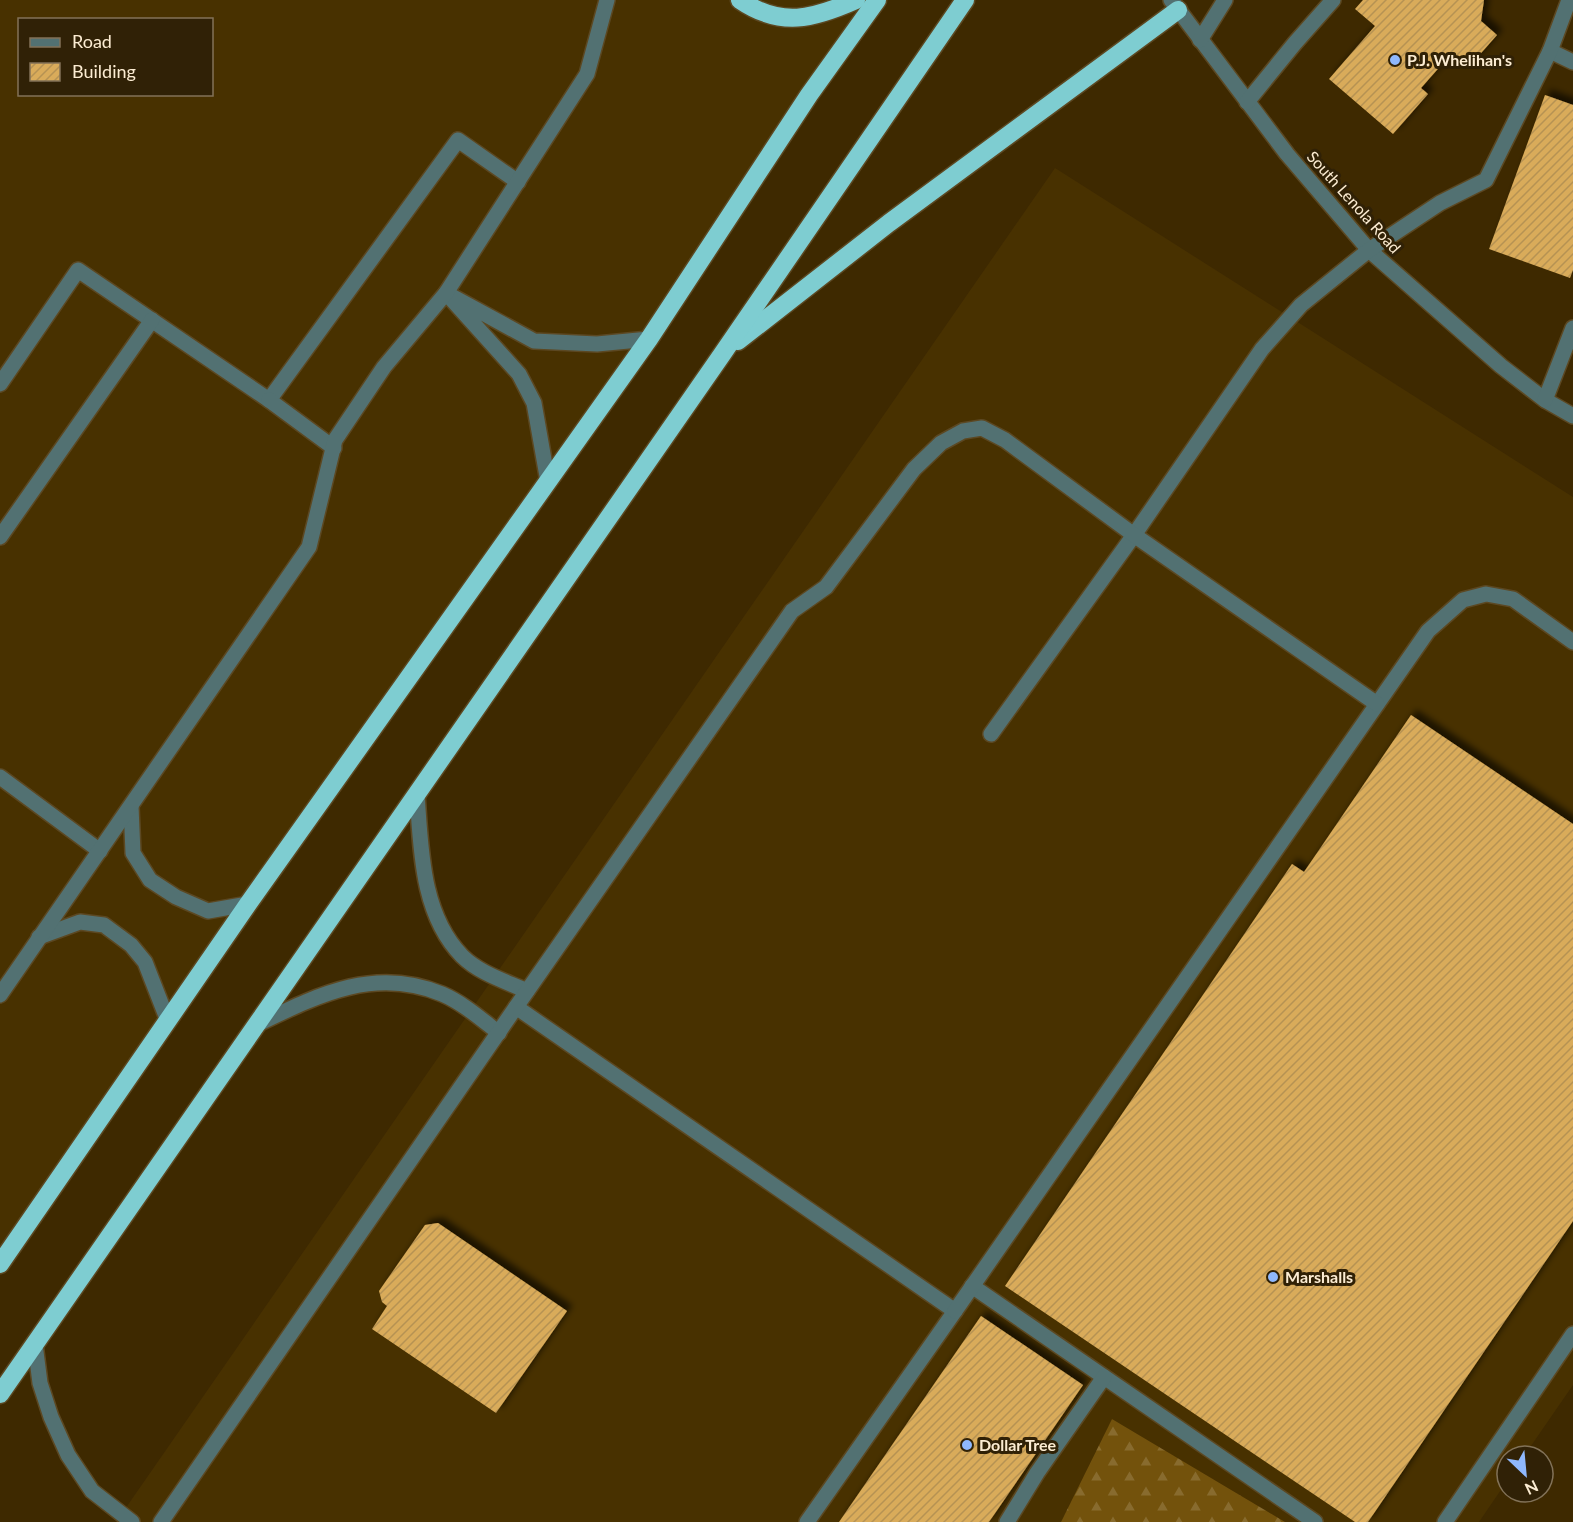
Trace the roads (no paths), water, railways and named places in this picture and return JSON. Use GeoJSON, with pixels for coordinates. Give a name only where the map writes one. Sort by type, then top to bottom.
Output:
{"type":"FeatureCollection","features":[{"type":"Feature","properties":{"kind":"highway"},"geometry":{"type":"LineString","coordinates":[[740,0],[761,12],[777,17],[810,18],[856,0]]}},
{"type":"Feature","properties":{"kind":"highway"},"geometry":{"type":"LineString","coordinates":[[0,1264],[248,904],[649,339],[808,95],[877,0]]}},
{"type":"Feature","properties":{"kind":"highway"},"geometry":{"type":"LineString","coordinates":[[0,1394],[723,353],[965,0]]}},
{"type":"Feature","properties":{"kind":"highway"},"geometry":{"type":"LineString","coordinates":[[723,353],[1175,5]]}},
{"type":"Feature","properties":{"kind":"street"},"geometry":{"type":"LineString","coordinates":[[0,995],[309,547],[335,440],[384,367],[446,293],[587,74],[608,0]]}},
{"type":"Feature","properties":{"kind":"street"},"geometry":{"type":"LineString","coordinates":[[1200,40],[1225,0]]}},
{"type":"Feature","properties":{"kind":"street"},"geometry":{"type":"LineString","coordinates":[[1247,102],[1334,0]]}},
{"type":"Feature","properties":{"kind":"street"},"geometry":{"type":"LineString","coordinates":[[991,734],[1134,535],[1262,349],[1301,305],[1369,250],[1440,203],[1486,180],[1550,51],[1569,0]]}},
{"type":"Feature","properties":{"kind":"street","name":"South Lenola Road"},"geometry":{"type":"LineString","coordinates":[[1175,5],[1247,102],[1369,250],[1457,329],[1545,400],[1573,416]]}},
{"type":"Feature","properties":{"kind":"street"},"geometry":{"type":"LineString","coordinates":[[1550,51],[1573,62]]}},
{"type":"Feature","properties":{"kind":"street"},"geometry":{"type":"LineString","coordinates":[[269,400],[458,140],[518,182]]}},
{"type":"Feature","properties":{"kind":"street"},"geometry":{"type":"LineString","coordinates":[[0,384],[78,270],[269,400],[334,448]]}},
{"type":"Feature","properties":{"kind":"street"},"geometry":{"type":"LineString","coordinates":[[446,293],[534,341],[597,344],[649,339]]}},
{"type":"Feature","properties":{"kind":"street"},"geometry":{"type":"LineString","coordinates":[[446,293],[519,374],[534,403],[548,482]]}},
{"type":"Feature","properties":{"kind":"street"},"geometry":{"type":"LineString","coordinates":[[0,537],[152,320]]}},
{"type":"Feature","properties":{"kind":"street"},"geometry":{"type":"LineString","coordinates":[[1545,400],[1573,328]]}},
{"type":"Feature","properties":{"kind":"street"},"geometry":{"type":"LineString","coordinates":[[160,1522],[792,611],[826,587],[914,469],[941,443],[963,431],[982,428],[1005,440],[1134,535],[1377,704]]}},
{"type":"Feature","properties":{"kind":"street"},"geometry":{"type":"LineString","coordinates":[[807,1522],[1428,631],[1463,600],[1486,594],[1513,599],[1573,642]]}},
{"type":"Feature","properties":{"kind":"street"},"geometry":{"type":"LineString","coordinates":[[0,777],[100,851]]}},
{"type":"Feature","properties":{"kind":"street"},"geometry":{"type":"LineString","coordinates":[[417,794],[423,868],[437,916],[448,937],[462,956],[479,970],[527,991]]}},
{"type":"Feature","properties":{"kind":"street"},"geometry":{"type":"LineString","coordinates":[[131,806],[133,853],[150,880],[176,897],[208,911],[248,904]]}},
{"type":"Feature","properties":{"kind":"street"},"geometry":{"type":"LineString","coordinates":[[39,937],[80,922],[104,925],[131,945],[145,962],[168,1021]]}},
{"type":"Feature","properties":{"kind":"street"},"geometry":{"type":"LineString","coordinates":[[258,1024],[332,990],[361,983],[388,982],[419,987],[442,994],[461,1004],[499,1033]]}},
{"type":"Feature","properties":{"kind":"street"},"geometry":{"type":"LineString","coordinates":[[516,1007],[955,1311]]}},
{"type":"Feature","properties":{"kind":"street"},"geometry":{"type":"LineString","coordinates":[[972,1286],[1315,1522]]}},
{"type":"Feature","properties":{"kind":"street"},"geometry":{"type":"LineString","coordinates":[[1445,1522],[1573,1334]]}},
{"type":"Feature","properties":{"kind":"street"},"geometry":{"type":"LineString","coordinates":[[35,1344],[39,1383],[68,1455],[92,1491],[132,1522]]}},
{"type":"Feature","properties":{"kind":"street"},"geometry":{"type":"LineString","coordinates":[[1007,1522],[1037,1473],[1104,1377]]}},
{"type":"Feature","properties":{"kind":"place","name":"P.J. Whelihan's"},"geometry":{"type":"Point","coordinates":[1395,60]}},
{"type":"Feature","properties":{"kind":"place","name":"Marshalls"},"geometry":{"type":"Point","coordinates":[1273,1277]}},
{"type":"Feature","properties":{"kind":"place","name":"Dollar Tree"},"geometry":{"type":"Point","coordinates":[967,1445]}}]}
